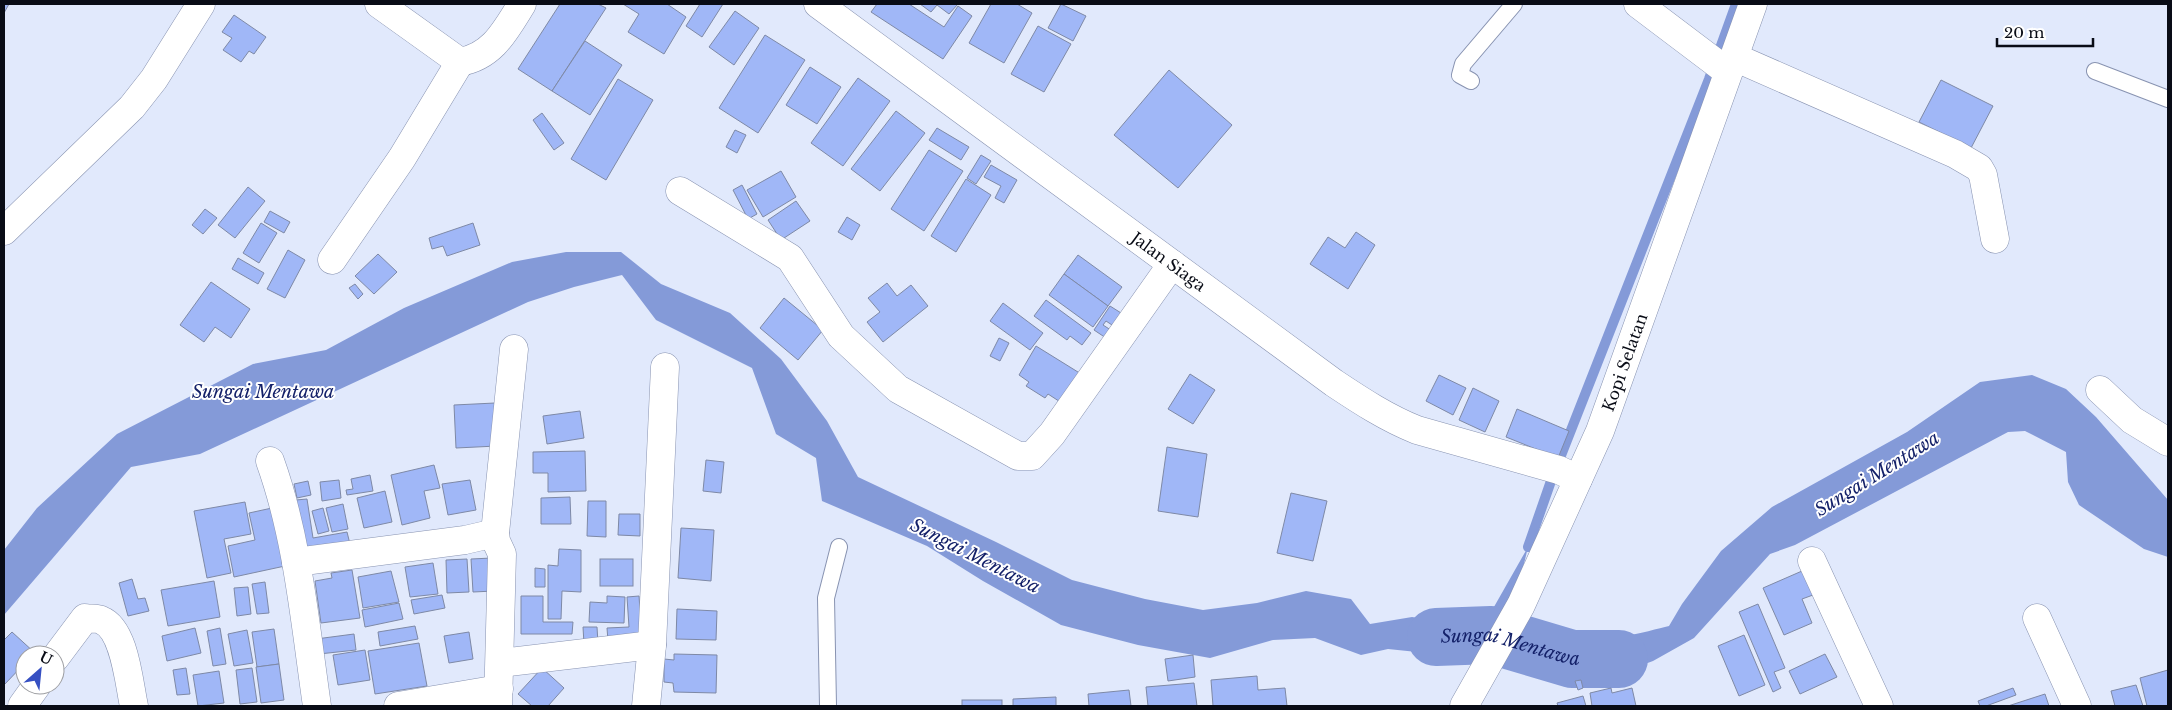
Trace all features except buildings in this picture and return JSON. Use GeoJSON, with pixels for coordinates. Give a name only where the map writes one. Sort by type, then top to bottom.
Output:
{"type":"FeatureCollection","features":[{"type":"Feature","properties":{"kind":"street"},"geometry":{"type":"LineString","coordinates":[[4,230],[132,107],[160,71],[201,4]]}},
{"type":"Feature","properties":{"kind":"street"},"geometry":{"type":"LineString","coordinates":[[379,4],[460,62],[474,60],[488,51],[508,26],[522,4]]}},
{"type":"Feature","properties":{"kind":"street","name":"Jalan Siaga"},"geometry":{"type":"LineString","coordinates":[[818,4],[1334,383],[1382,414],[1417,430],[1561,471]]}},
{"type":"Feature","properties":{"kind":"street"},"geometry":{"type":"LineString","coordinates":[[1638,4],[1721,62],[1955,154],[1978,168],[1983,175],[1995,238]]}},
{"type":"Feature","properties":{"kind":"street","name":"Kopi Selatan"},"geometry":{"type":"LineString","coordinates":[[1464,706],[1521,605],[1561,471],[1600,431],[1721,62],[1753,4]]}},
{"type":"Feature","properties":{"kind":"street"},"geometry":{"type":"LineString","coordinates":[[332,260],[402,158],[460,62]]}},
{"type":"Feature","properties":{"kind":"street"},"geometry":{"type":"LineString","coordinates":[[680,191],[726,221],[790,258],[841,336],[898,389],[1018,456],[1032,456],[1052,434],[1172,264]]}},
{"type":"Feature","properties":{"kind":"street"},"geometry":{"type":"LineString","coordinates":[[499,686],[502,554],[494,533],[514,349]]}},
{"type":"Feature","properties":{"kind":"street"},"geometry":{"type":"LineString","coordinates":[[646,706],[652,645],[665,367]]}},
{"type":"Feature","properties":{"kind":"street"},"geometry":{"type":"LineString","coordinates":[[2100,390],[2132,420],[2168,442]]}},
{"type":"Feature","properties":{"kind":"street"},"geometry":{"type":"LineString","coordinates":[[270,461],[277,482],[296,562],[317,706]]}},
{"type":"Feature","properties":{"kind":"street"},"geometry":{"type":"LineString","coordinates":[[296,562],[465,540],[494,533]]}},
{"type":"Feature","properties":{"kind":"street"},"geometry":{"type":"LineString","coordinates":[[1812,561],[1879,706]]}},
{"type":"Feature","properties":{"kind":"street"},"geometry":{"type":"LineString","coordinates":[[65,645],[85,618],[100,619],[108,624],[120,641],[134,706]]}},
{"type":"Feature","properties":{"kind":"street"},"geometry":{"type":"LineString","coordinates":[[2037,618],[2077,706]]}},
{"type":"Feature","properties":{"kind":"street"},"geometry":{"type":"LineString","coordinates":[[398,706],[499,686],[652,645]]}},
{"type":"Feature","properties":{"kind":"street"},"geometry":{"type":"LineString","coordinates":[[22,706],[30,695]]}},
{"type":"Feature","properties":{"kind":"lane"},"geometry":{"type":"LineString","coordinates":[[1471,81],[1460,75],[1463,64],[1514,4]]}},
{"type":"Feature","properties":{"kind":"lane"},"geometry":{"type":"LineString","coordinates":[[2095,71],[2168,99]]}},
{"type":"Feature","properties":{"kind":"lane"},"geometry":{"type":"LineString","coordinates":[[828,706],[826,598],[839,547]]}},
{"type":"Feature","properties":{"kind":"water","name":"Sungai Mentawa"},"geometry":{"type":"Polygon","coordinates":[[[566,252],[621,252],[661,284],[730,313],[781,359],[827,421],[858,477],[1072,580],[1145,599],[1203,610],[1257,603],[1306,591],[1351,599],[1370,624],[1412,617],[1482,628],[1528,547],[1512,614],[1495,657],[1475,658],[1388,649],[1361,655],[1315,638],[1273,640],[1210,658],[1138,645],[1061,625],[983,581],[927,546],[822,501],[816,458],[776,434],[752,368],[656,320],[622,275],[574,287],[528,302],[200,454],[131,467],[4,615],[4,550],[37,508],[117,434],[253,364],[326,350],[404,308],[512,262],[566,252]]]}},
{"type":"Feature","properties":{"kind":"water","name":"Sungai Mentawa"},"geometry":{"type":"Polygon","coordinates":[[[2032,375],[2066,389],[2096,417],[2168,500],[2168,557],[2144,549],[2079,505],[2068,482],[2066,452],[2025,431],[2008,432],[1795,545],[1770,554],[1694,638],[1653,661],[1634,668],[1580,678],[1561,669],[1525,674],[1545,643],[1555,645],[1586,644],[1669,626],[1682,604],[1721,551],[1772,507],[1907,432],[1980,382],[2032,375]]]}},
{"type":"Feature","properties":{"kind":"waterway"},"geometry":{"type":"LineString","coordinates":[[1528,547],[1551,481],[1709,79],[1736,4]]}},
{"type":"Feature","properties":{"kind":"waterway","name":"Sungai Mentawa"},"geometry":{"type":"LineString","coordinates":[[1436,637],[1491,635],[1572,659],[1619,659]]}}]}
